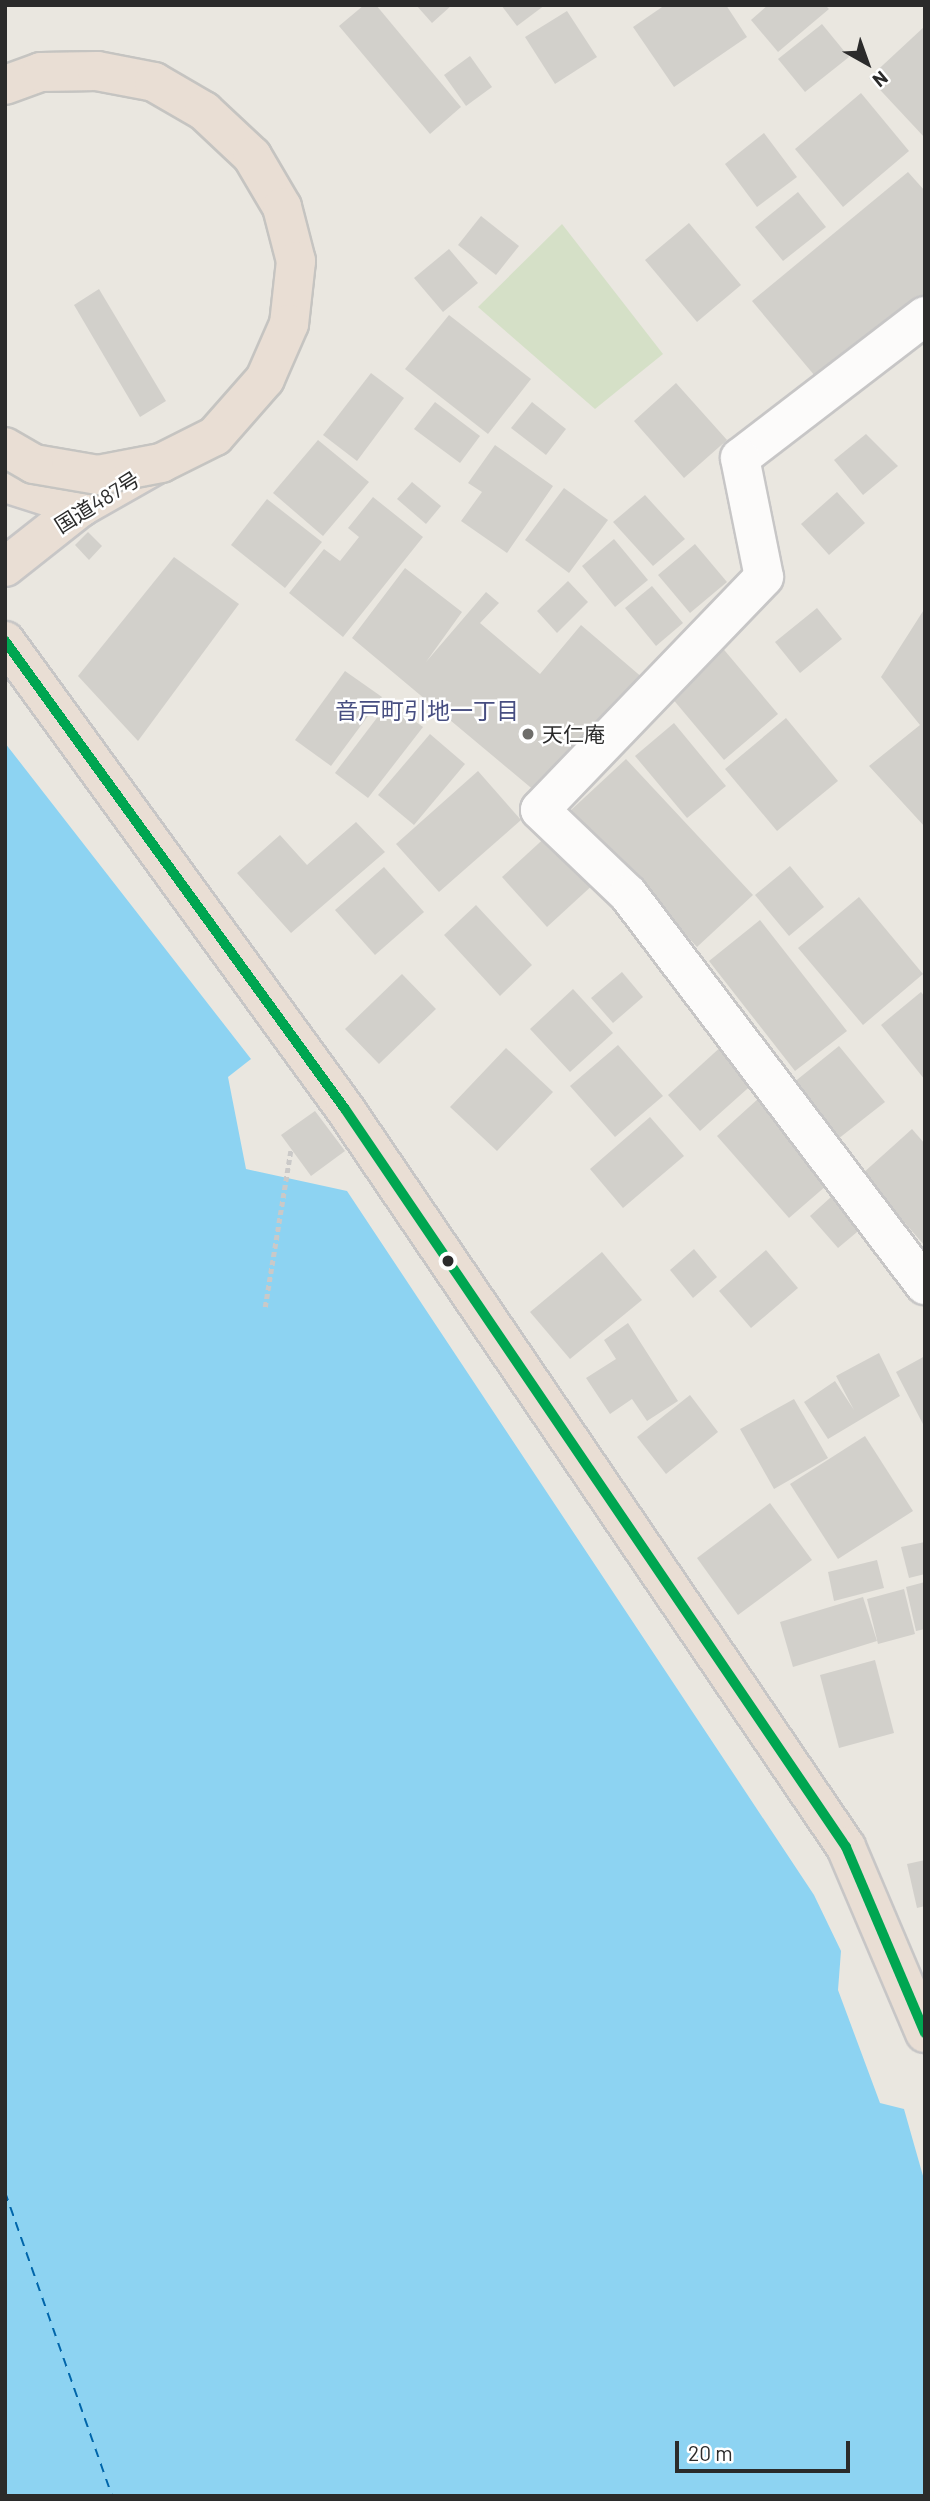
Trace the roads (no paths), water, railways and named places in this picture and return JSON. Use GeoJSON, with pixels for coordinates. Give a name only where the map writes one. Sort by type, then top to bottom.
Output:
{"type":"FeatureCollection","features":[{"type":"Feature","properties":{"kind":"highway","name":"国道487号"},"geometry":{"type":"LineString","coordinates":[[5,85],[41,72],[97,71],[154,82],[204,111],[252,156],[282,207],[296,261],[289,324],[265,379],[215,436],[161,463],[98,475],[34,464],[5,447]]}},
{"type":"Feature","properties":{"kind":"highway","name":"国道487号"},"geometry":{"type":"LineString","coordinates":[[5,100],[43,86],[94,83],[146,97],[195,123],[239,158],[273,216],[282,256],[274,315],[253,373],[202,430],[137,478],[81,507],[5,567]]}},
{"type":"Feature","properties":{"kind":"highway"},"geometry":{"type":"LineString","coordinates":[[5,483],[81,507]]}},
{"type":"Feature","properties":{"kind":"highway"},"geometry":{"type":"LineString","coordinates":[[5,642],[345,1109],[846,1847],[925,2033]]}},
{"type":"Feature","properties":{"kind":"street"},"geometry":{"type":"LineString","coordinates":[[925,316],[740,458],[764,577],[540,810],[628,894],[925,1285]]}},
{"type":"Feature","properties":{"kind":"water"},"geometry":{"type":"Polygon","coordinates":[[[5,743],[251,1059],[228,1077],[246,1169],[347,1191],[814,1895],[841,1951],[838,1990],[880,2103],[904,2109],[925,2183],[925,2496],[5,2496],[5,743]]]}},
{"type":"Feature","properties":{"kind":"place","name":"天仁庵"},"geometry":{"type":"Point","coordinates":[528,734]}},
{"type":"Feature","properties":{"kind":"district","name":"音戸町引地一丁目"},"geometry":{"type":"Point","coordinates":[427,710]}}]}
